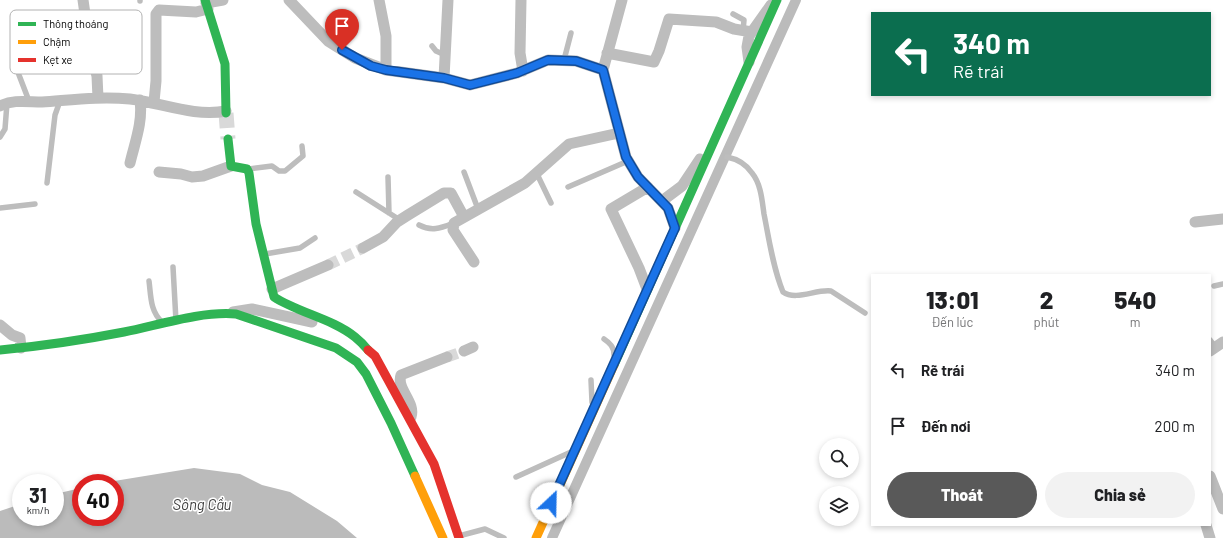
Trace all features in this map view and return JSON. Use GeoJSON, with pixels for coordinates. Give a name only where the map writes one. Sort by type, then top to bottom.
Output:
{"type":"FeatureCollection","features":[{"type":"Feature","properties":{"kind":"street"},"geometry":{"type":"LineString","coordinates":[[83,0],[84,10]]}},
{"type":"Feature","properties":{"kind":"street"},"geometry":{"type":"LineString","coordinates":[[154,102],[156,81],[156,14],[159,10],[196,12],[206,4],[223,0]]}},
{"type":"Feature","properties":{"kind":"street"},"geometry":{"type":"LineString","coordinates":[[289,0],[328,41],[355,58],[386,70],[444,78],[470,85],[523,70],[548,60],[564,60],[585,64],[603,70]]}},
{"type":"Feature","properties":{"kind":"street"},"geometry":{"type":"LineString","coordinates":[[379,0],[386,36],[386,70]]}},
{"type":"Feature","properties":{"kind":"street"},"geometry":{"type":"LineString","coordinates":[[444,78],[448,0]]}},
{"type":"Feature","properties":{"kind":"street"},"geometry":{"type":"LineString","coordinates":[[521,0],[520,53],[523,70]]}},
{"type":"Feature","properties":{"kind":"street"},"geometry":{"type":"LineString","coordinates":[[622,0],[603,70],[619,133],[628,161],[648,187],[668,208],[675,228]]}},
{"type":"Feature","properties":{"kind":"street"},"geometry":{"type":"LineString","coordinates":[[749,63],[747,47],[748,31],[768,7],[776,1]]}},
{"type":"Feature","properties":{"kind":"street"},"geometry":{"type":"LineString","coordinates":[[536,538],[647,288],[711,152],[776,1]]}},
{"type":"Feature","properties":{"kind":"street"},"geometry":{"type":"LineString","coordinates":[[4,104],[29,101],[60,101],[98,98],[140,100],[201,112],[226,112],[225,64],[206,4]]}},
{"type":"Feature","properties":{"kind":"street"},"geometry":{"type":"LineString","coordinates":[[607,53],[654,62],[669,19],[716,22],[734,29],[748,31]]}},
{"type":"Feature","properties":{"kind":"street"},"geometry":{"type":"LineString","coordinates":[[96,74],[98,98]]}},
{"type":"Feature","properties":{"kind":"street"},"geometry":{"type":"LineString","coordinates":[[130,163],[142,114],[140,100]]}},
{"type":"Feature","properties":{"kind":"street"},"geometry":{"type":"LineString","coordinates":[[474,262],[453,230],[454,223],[525,183],[537,174],[569,144],[619,133]]}},
{"type":"Feature","properties":{"kind":"street"},"geometry":{"type":"LineString","coordinates":[[228,139],[231,166]]}},
{"type":"Feature","properties":{"kind":"street"},"geometry":{"type":"LineString","coordinates":[[662,201],[682,186],[700,158],[711,152]]}},
{"type":"Feature","properties":{"kind":"street"},"geometry":{"type":"LineString","coordinates":[[159,172],[197,176],[231,166],[247,169],[250,173],[256,224],[272,289],[277,300],[289,307],[327,322],[354,336],[375,356],[409,421],[434,464],[459,537]]}},
{"type":"Feature","properties":{"kind":"street"},"geometry":{"type":"LineString","coordinates":[[647,288],[640,268],[611,209],[648,187]]}},
{"type":"Feature","properties":{"kind":"street"},"geometry":{"type":"LineString","coordinates":[[363,248],[383,237],[400,220],[444,193],[449,192],[464,216]]}},
{"type":"Feature","properties":{"kind":"street"},"geometry":{"type":"LineString","coordinates":[[1195,222],[1223,219]]}},
{"type":"Feature","properties":{"kind":"street"},"geometry":{"type":"LineString","coordinates":[[272,289],[328,265]]}},
{"type":"Feature","properties":{"kind":"street"},"geometry":{"type":"LineString","coordinates":[[0,350],[94,338],[164,323],[252,309],[340,330]]}},
{"type":"Feature","properties":{"kind":"street"},"geometry":{"type":"LineString","coordinates":[[225,313],[236,314],[336,348],[357,362],[366,374],[391,423],[443,538]]}},
{"type":"Feature","properties":{"kind":"street"},"geometry":{"type":"LineString","coordinates":[[0,325],[12,335],[20,338],[21,348]]}},
{"type":"Feature","properties":{"kind":"street"},"geometry":{"type":"LineString","coordinates":[[409,421],[412,415],[412,408],[399,382],[401,375],[447,357]]}},
{"type":"Feature","properties":{"kind":"street"},"geometry":{"type":"LineString","coordinates":[[1211,478],[1222,502]]}},
{"type":"Feature","properties":{"kind":"street"},"geometry":{"type":"LineString","coordinates":[[1206,526],[1210,538]]}},
{"type":"Feature","properties":{"kind":"lane"},"geometry":{"type":"LineString","coordinates":[[733,14],[744,20],[748,31]]}},
{"type":"Feature","properties":{"kind":"lane"},"geometry":{"type":"LineString","coordinates":[[564,60],[571,33]]}},
{"type":"Feature","properties":{"kind":"lane"},"geometry":{"type":"LineString","coordinates":[[432,46],[436,52],[446,55]]}},
{"type":"Feature","properties":{"kind":"lane"},"geometry":{"type":"LineString","coordinates":[[19,74],[29,101]]}},
{"type":"Feature","properties":{"kind":"lane"},"geometry":{"type":"LineString","coordinates":[[47,183],[55,115],[60,101]]}},
{"type":"Feature","properties":{"kind":"lane"},"geometry":{"type":"LineString","coordinates":[[0,138],[5,129],[4,104]]}},
{"type":"Feature","properties":{"kind":"lane"},"geometry":{"type":"LineString","coordinates":[[247,169],[272,166],[279,171],[285,172],[303,156],[302,146]]}},
{"type":"Feature","properties":{"kind":"lane"},"geometry":{"type":"LineString","coordinates":[[727,156],[736,159],[753,173],[759,186],[771,244],[784,292],[791,296],[824,290],[831,291],[865,313]]}},
{"type":"Feature","properties":{"kind":"lane"},"geometry":{"type":"LineString","coordinates":[[568,187],[628,161]]}},
{"type":"Feature","properties":{"kind":"lane"},"geometry":{"type":"LineString","coordinates":[[464,172],[478,209]]}},
{"type":"Feature","properties":{"kind":"lane"},"geometry":{"type":"LineString","coordinates":[[537,174],[551,203]]}},
{"type":"Feature","properties":{"kind":"lane"},"geometry":{"type":"LineString","coordinates":[[388,177],[389,213]]}},
{"type":"Feature","properties":{"kind":"lane"},"geometry":{"type":"LineString","coordinates":[[356,192],[400,220]]}},
{"type":"Feature","properties":{"kind":"lane"},"geometry":{"type":"LineString","coordinates":[[0,208],[35,204]]}},
{"type":"Feature","properties":{"kind":"lane"},"geometry":{"type":"LineString","coordinates":[[419,225],[426,229],[438,229],[454,223]]}},
{"type":"Feature","properties":{"kind":"lane"},"geometry":{"type":"LineString","coordinates":[[263,254],[296,250],[305,246],[315,238]]}},
{"type":"Feature","properties":{"kind":"lane"},"geometry":{"type":"LineString","coordinates":[[172,267],[176,321]]}},
{"type":"Feature","properties":{"kind":"lane"},"geometry":{"type":"LineString","coordinates":[[149,281],[154,312],[156,316],[164,323]]}},
{"type":"Feature","properties":{"kind":"lane"},"geometry":{"type":"LineString","coordinates":[[1214,286],[1223,284]]}},
{"type":"Feature","properties":{"kind":"lane"},"geometry":{"type":"LineString","coordinates":[[604,339],[610,343],[614,350],[613,363]]}},
{"type":"Feature","properties":{"kind":"lane"},"geometry":{"type":"LineString","coordinates":[[591,380],[593,408]]}},
{"type":"Feature","properties":{"kind":"lane"},"geometry":{"type":"LineString","coordinates":[[516,477],[550,463],[575,450]]}},
{"type":"Feature","properties":{"kind":"lane"},"geometry":{"type":"LineString","coordinates":[[459,537],[485,530],[504,538]]}},
{"type":"Feature","properties":{"kind":"water","name":"Sông Cầu"},"geometry":{"type":"Polygon","coordinates":[[[194,468],[240,474],[262,485],[290,492],[337,521],[357,538],[0,538],[0,511],[12,507],[12,526],[64,526],[64,492],[72,490],[72,526],[124,526],[124,479],[194,468]]]}},
{"type":"Feature","properties":{"kind":"waterway"},"geometry":{"type":"LineString","coordinates":[[552,538],[796,0]]}},
{"type":"Feature","properties":{"kind":"tunnel"},"geometry":{"type":"LineString","coordinates":[[226,113],[228,139]]}},
{"type":"Feature","properties":{"kind":"tunnel"},"geometry":{"type":"LineString","coordinates":[[328,265],[363,248]]}},
{"type":"Feature","properties":{"kind":"tunnel"},"geometry":{"type":"LineString","coordinates":[[447,357],[464,351]]}},
{"type":"Feature","properties":{"kind":"traffic: fast"},"geometry":{"type":"LineString","coordinates":[[205,0],[225,64],[226,113]]}},
{"type":"Feature","properties":{"kind":"traffic: fast"},"geometry":{"type":"LineString","coordinates":[[614,365],[777,0]]}},
{"type":"Feature","properties":{"kind":"traffic: fast"},"geometry":{"type":"LineString","coordinates":[[228,139],[231,166],[247,169],[249,173],[256,224],[274,297],[284,303],[337,325],[359,340],[368,350]]}},
{"type":"Feature","properties":{"kind":"traffic: fast"},"geometry":{"type":"LineString","coordinates":[[0,350],[93,338],[180,319],[209,315],[236,314],[336,348],[357,362],[366,374],[391,423],[415,476]]}},
{"type":"Feature","properties":{"kind":"traffic: slow"},"geometry":{"type":"LineString","coordinates":[[536,538],[614,365]]}},
{"type":"Feature","properties":{"kind":"traffic: slow"},"geometry":{"type":"LineString","coordinates":[[415,476],[443,538]]}},
{"type":"Feature","properties":{"kind":"traffic: jam"},"geometry":{"type":"LineString","coordinates":[[368,350],[375,356],[434,464],[459,538]]}},
{"type":"Feature","properties":{"kind":"route"},"geometry":{"type":"LineString","coordinates":[[342,50],[371,66],[401,73],[444,78],[470,85],[517,73],[548,60],[576,61],[603,70],[606,87],[626,157],[638,177],[662,201],[672,215],[675,228],[551,503]]}}]}
